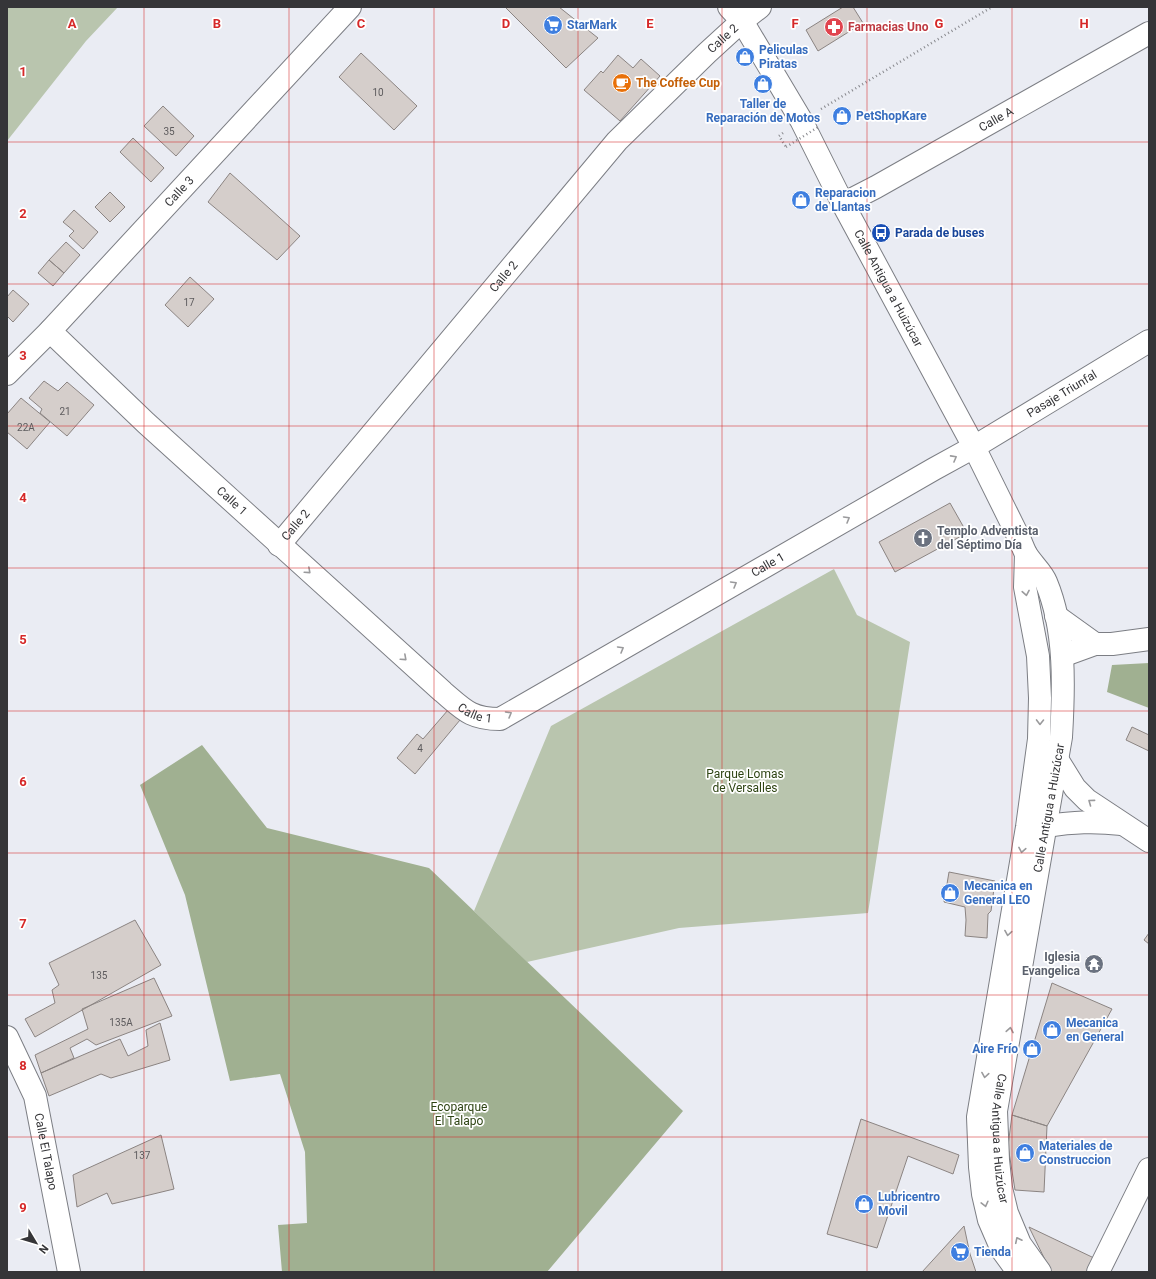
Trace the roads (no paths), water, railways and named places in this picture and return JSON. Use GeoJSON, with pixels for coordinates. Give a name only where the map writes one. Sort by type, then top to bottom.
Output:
{"type":"FeatureCollection","features":[{"type":"Feature","properties":{"kind":"street","name":"Calle 3"},"geometry":{"type":"LineString","coordinates":[[7,374],[50,331],[350,7]]}},
{"type":"Feature","properties":{"kind":"street","name":"Calle 2"},"geometry":{"type":"LineString","coordinates":[[279,545],[616,141],[736,14],[760,7]]}},
{"type":"Feature","properties":{"kind":"street","name":"Calle Antigua a Huizúcar"},"geometry":{"type":"LineString","coordinates":[[736,14],[811,123],[843,204],[974,447],[1026,554],[1046,580],[1056,616],[1062,656],[1063,704],[1061,737],[996,1110],[998,1160],[1001,1188],[1007,1213],[1020,1244],[1040,1272]]}},
{"type":"Feature","properties":{"kind":"street","name":"Calle A"},"geometry":{"type":"LineString","coordinates":[[843,204],[876,187],[1149,33]]}},
{"type":"Feature","properties":{"kind":"street","name":"Calle 1"},"geometry":{"type":"LineString","coordinates":[[50,331],[146,423],[457,705],[472,715],[486,719],[500,719],[974,447]]}},
{"type":"Feature","properties":{"kind":"street","name":"Pasaje Triunfal"},"geometry":{"type":"LineString","coordinates":[[974,447],[1149,342]]}},
{"type":"Feature","properties":{"kind":"street","name":"Calle Antigua a Huizúcar"},"geometry":{"type":"LineString","coordinates":[[1018,1272],[1002,1250],[989,1220],[983,1194],[980,1167],[978,1117],[1039,739],[1040,698],[1038,656],[1025,587],[1026,554]]}},
{"type":"Feature","properties":{"kind":"street"},"geometry":{"type":"LineString","coordinates":[[1056,616],[1095,644]]}},
{"type":"Feature","properties":{"kind":"street"},"geometry":{"type":"LineString","coordinates":[[1062,656],[1095,644],[1112,644],[1149,639]]}},
{"type":"Feature","properties":{"kind":"street"},"geometry":{"type":"LineString","coordinates":[[1057,759],[1075,788],[1087,800],[1149,841]]}},
{"type":"Feature","properties":{"kind":"street"},"geometry":{"type":"LineString","coordinates":[[1046,826],[1097,821],[1123,824]]}},
{"type":"Feature","properties":{"kind":"street","name":"Calle El Talapo"},"geometry":{"type":"LineString","coordinates":[[7,1037],[35,1096],[69,1272]]}},
{"type":"Feature","properties":{"kind":"street"},"geometry":{"type":"LineString","coordinates":[[1098,1272],[1149,1169]]}},
{"type":"Feature","properties":{"kind":"place","name":"StarMark"},"geometry":{"type":"Point","coordinates":[553,25]}},
{"type":"Feature","properties":{"kind":"place","name":"Farmacias Uno"},"geometry":{"type":"Point","coordinates":[834,27]}},
{"type":"Feature","properties":{"kind":"place","name":"Peliculas Piratas"},"geometry":{"type":"Point","coordinates":[745,57]}},
{"type":"Feature","properties":{"kind":"place","name":"The Coffee Cup"},"geometry":{"type":"Point","coordinates":[622,83]}},
{"type":"Feature","properties":{"kind":"place","name":"Taller de Reparación de Motos"},"geometry":{"type":"Point","coordinates":[763,84]}},
{"type":"Feature","properties":{"kind":"place","name":"PetShopKare"},"geometry":{"type":"Point","coordinates":[842,116]}},
{"type":"Feature","properties":{"kind":"place","name":"Reparacion de Llantas"},"geometry":{"type":"Point","coordinates":[801,200]}},
{"type":"Feature","properties":{"kind":"place","name":"Parada de buses"},"geometry":{"type":"Point","coordinates":[881,233]}},
{"type":"Feature","properties":{"kind":"place","name":"Templo Adventista del Séptimo Día"},"geometry":{"type":"Point","coordinates":[923,538]}},
{"type":"Feature","properties":{"kind":"place","name":"Mecanica en General LEO"},"geometry":{"type":"Point","coordinates":[950,893]}},
{"type":"Feature","properties":{"kind":"place","name":"Iglesia Evangelica"},"geometry":{"type":"Point","coordinates":[1094,964]}},
{"type":"Feature","properties":{"kind":"place","name":"Mecanica en General"},"geometry":{"type":"Point","coordinates":[1052,1030]}},
{"type":"Feature","properties":{"kind":"place","name":"Aire Frío"},"geometry":{"type":"Point","coordinates":[1032,1049]}},
{"type":"Feature","properties":{"kind":"place","name":"Materiales de Construccion"},"geometry":{"type":"Point","coordinates":[1025,1153]}},
{"type":"Feature","properties":{"kind":"place","name":"Lubricentro Movil"},"geometry":{"type":"Point","coordinates":[864,1204]}},
{"type":"Feature","properties":{"kind":"place","name":"Tienda"},"geometry":{"type":"Point","coordinates":[960,1252]}},
{"type":"Feature","properties":{"kind":"park label","name":"Parque Lomas de Versalles"},"geometry":{"type":"Point","coordinates":[745,781]}},
{"type":"Feature","properties":{"kind":"park label","name":"Ecoparque El Talapo"},"geometry":{"type":"Point","coordinates":[459,1114]}}]}
